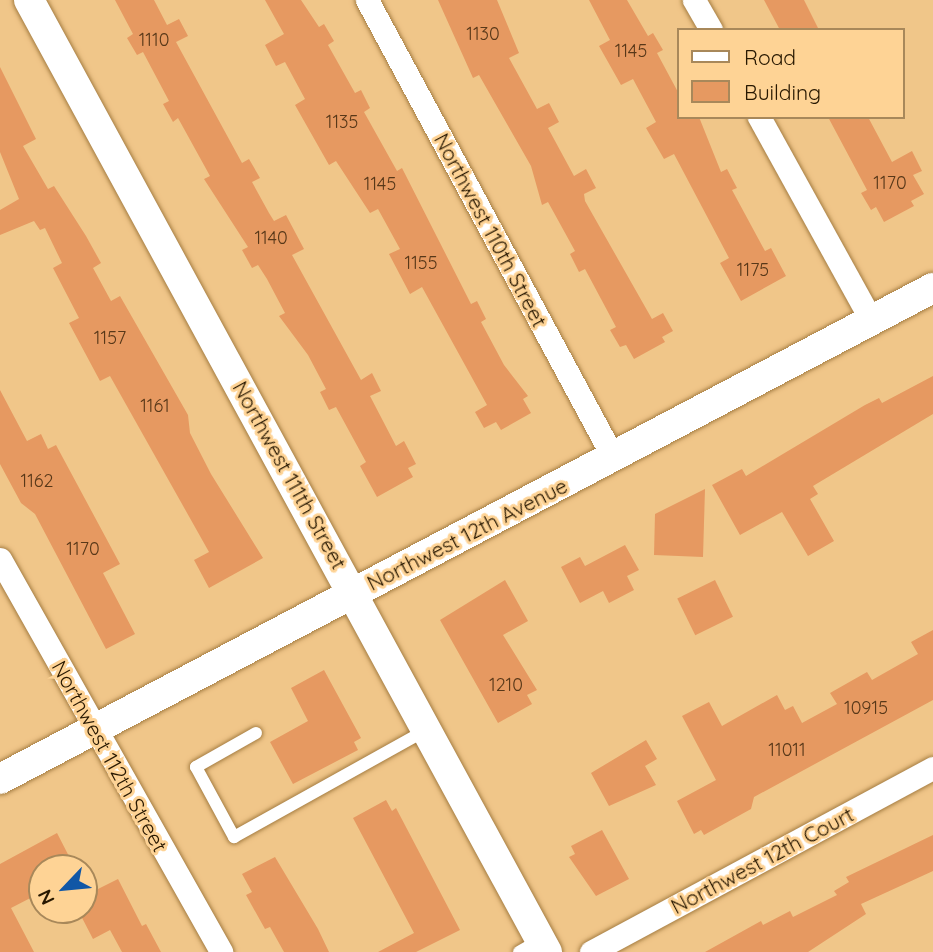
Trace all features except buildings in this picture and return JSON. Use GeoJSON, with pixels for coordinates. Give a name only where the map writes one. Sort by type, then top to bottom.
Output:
{"type":"FeatureCollection","features":[{"type":"Feature","properties":{"kind":"street","name":"Northwest 111th Street"},"geometry":{"type":"LineString","coordinates":[[29,0],[354,590],[428,729],[535,948]]}},
{"type":"Feature","properties":{"kind":"street","name":"Northwest 110th Street"},"geometry":{"type":"LineString","coordinates":[[367,0],[614,459]]}},
{"type":"Feature","properties":{"kind":"street"},"geometry":{"type":"LineString","coordinates":[[694,0],[710,28]]}},
{"type":"Feature","properties":{"kind":"street"},"geometry":{"type":"LineString","coordinates":[[760,119],[872,322]]}},
{"type":"Feature","properties":{"kind":"street","name":"Northwest 12th Avenue"},"geometry":{"type":"LineString","coordinates":[[0,779],[354,590],[614,459],[933,288]]}},
{"type":"Feature","properties":{"kind":"street","name":"Northwest 112th Street"},"geometry":{"type":"LineString","coordinates":[[0,559],[221,952]]}},
{"type":"Feature","properties":{"kind":"street","name":"Northwest 12th Court"},"geometry":{"type":"LineString","coordinates":[[591,952],[933,768]]}},
{"type":"Feature","properties":{"kind":"lane"},"geometry":{"type":"LineString","coordinates":[[256,733],[196,767],[234,837],[428,729]]}}]}
